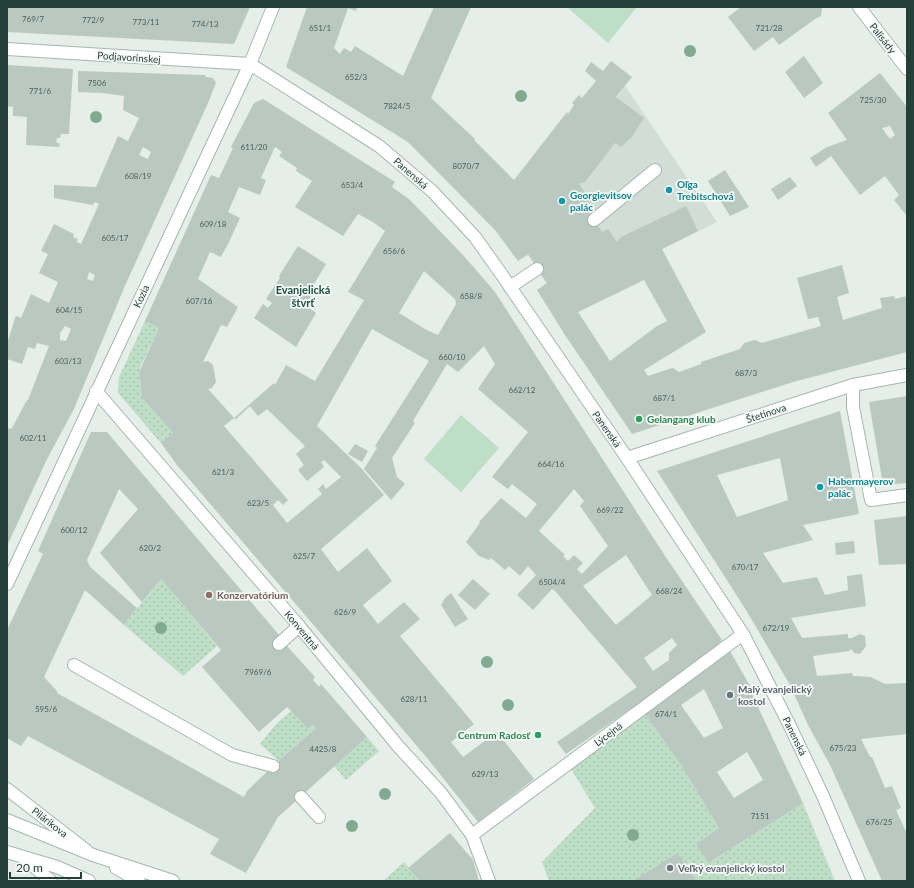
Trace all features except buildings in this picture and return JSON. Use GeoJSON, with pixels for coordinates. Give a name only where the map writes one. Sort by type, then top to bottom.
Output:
{"type":"FeatureCollection","features":[{"type":"Feature","properties":{"kind":"street","name":"Kozia"},"geometry":{"type":"LineString","coordinates":[[7,584],[250,64],[273,7]]}},
{"type":"Feature","properties":{"kind":"street","name":"Palisády"},"geometry":{"type":"LineString","coordinates":[[859,7],[907,69]]}},
{"type":"Feature","properties":{"kind":"street","name":"Podjavorinskej"},"geometry":{"type":"LineString","coordinates":[[7,49],[250,64]]}},
{"type":"Feature","properties":{"kind":"street","name":"Panenská"},"geometry":{"type":"LineString","coordinates":[[250,64],[385,151],[432,191],[475,237],[627,458],[743,634],[804,754],[859,881]]}},
{"type":"Feature","properties":{"kind":"street"},"geometry":{"type":"LineString","coordinates":[[594,220],[655,170]]}},
{"type":"Feature","properties":{"kind":"street"},"geometry":{"type":"LineString","coordinates":[[510,286],[537,269]]}},
{"type":"Feature","properties":{"kind":"street","name":"Štetinova"},"geometry":{"type":"LineString","coordinates":[[627,458],[853,385],[907,375]]}},
{"type":"Feature","properties":{"kind":"street"},"geometry":{"type":"LineString","coordinates":[[853,385],[853,407],[870,500],[907,495]]}},
{"type":"Feature","properties":{"kind":"street","name":"Konventná"},"geometry":{"type":"LineString","coordinates":[[96,391],[299,626],[398,746],[441,793],[472,834],[489,881]]}},
{"type":"Feature","properties":{"kind":"street"},"geometry":{"type":"LineString","coordinates":[[279,644],[299,626]]}},
{"type":"Feature","properties":{"kind":"street","name":"Lýcejná"},"geometry":{"type":"LineString","coordinates":[[472,834],[743,634]]}},
{"type":"Feature","properties":{"kind":"street"},"geometry":{"type":"LineString","coordinates":[[74,665],[232,755],[274,766]]}},
{"type":"Feature","properties":{"kind":"street","name":"Pilárikova"},"geometry":{"type":"LineString","coordinates":[[7,788],[93,855]]}},
{"type":"Feature","properties":{"kind":"street"},"geometry":{"type":"LineString","coordinates":[[301,797],[319,817]]}},
{"type":"Feature","properties":{"kind":"street"},"geometry":{"type":"LineString","coordinates":[[7,820],[93,855],[174,881]]}},
{"type":"Feature","properties":{"kind":"street"},"geometry":{"type":"LineString","coordinates":[[7,852],[56,867],[89,881]]}},
{"type":"Feature","properties":{"kind":"street"},"geometry":{"type":"LineString","coordinates":[[93,855],[139,881]]}},
{"type":"Feature","properties":{"kind":"street"},"geometry":{"type":"LineString","coordinates":[[22,857],[51,881]]}},
{"type":"Feature","properties":{"kind":"shaded area"},"geometry":{"type":"Polygon","coordinates":[[[625,86],[717,222],[547,306],[537,290],[547,283],[540,275],[534,262],[528,255],[518,261],[511,251],[625,86]]]}},
{"type":"Feature","properties":{"kind":"green space"},"geometry":{"type":"Polygon","coordinates":[[[567,7],[637,7],[608,43],[567,7]]]}},
{"type":"Feature","properties":{"kind":"green space"},"geometry":{"type":"Polygon","coordinates":[[[145,321],[159,328],[139,370],[142,398],[173,433],[161,443],[118,393],[119,377],[145,321]]]}},
{"type":"Feature","properties":{"kind":"green space"},"geometry":{"type":"Polygon","coordinates":[[[461,415],[499,448],[461,492],[424,459],[461,415]]]}},
{"type":"Feature","properties":{"kind":"green space"},"geometry":{"type":"Polygon","coordinates":[[[161,579],[217,646],[183,676],[124,625],[161,579]]]}},
{"type":"Feature","properties":{"kind":"green space"},"geometry":{"type":"Polygon","coordinates":[[[291,711],[308,729],[313,725],[316,728],[279,761],[260,744],[277,723],[291,711]]]}},
{"type":"Feature","properties":{"kind":"green space"},"geometry":{"type":"Polygon","coordinates":[[[645,714],[681,765],[719,828],[696,844],[708,863],[803,803],[835,881],[696,881],[680,856],[676,854],[632,881],[549,881],[542,862],[595,808],[571,769],[645,714]]]}},
{"type":"Feature","properties":{"kind":"green space"},"geometry":{"type":"Polygon","coordinates":[[[367,737],[379,751],[346,780],[334,766],[367,737]]]}},
{"type":"Feature","properties":{"kind":"green space"},"geometry":{"type":"Polygon","coordinates":[[[404,862],[420,881],[383,881],[404,862]]]}},
{"type":"Feature","properties":{"kind":"place","name":"Oľga Trebitschová"},"geometry":{"type":"Point","coordinates":[669,190]}},
{"type":"Feature","properties":{"kind":"place","name":"Georgievitsov palác"},"geometry":{"type":"Point","coordinates":[562,201]}},
{"type":"Feature","properties":{"kind":"place","name":"Gelangang klub"},"geometry":{"type":"Point","coordinates":[639,419]}},
{"type":"Feature","properties":{"kind":"place","name":"Habermayerov palác"},"geometry":{"type":"Point","coordinates":[820,487]}},
{"type":"Feature","properties":{"kind":"place","name":"Konzervatórium"},"geometry":{"type":"Point","coordinates":[209,595]}},
{"type":"Feature","properties":{"kind":"place","name":"Malý evanjelický kostol"},"geometry":{"type":"Point","coordinates":[730,695]}},
{"type":"Feature","properties":{"kind":"place","name":"Centrum Radosť"},"geometry":{"type":"Point","coordinates":[538,735]}},
{"type":"Feature","properties":{"kind":"place","name":"Veľký evanjelický kostol"},"geometry":{"type":"Point","coordinates":[670,868]}},
{"type":"Feature","properties":{"kind":"district","name":"Evanjelická štvrť"},"geometry":{"type":"Point","coordinates":[303,296]}}]}
